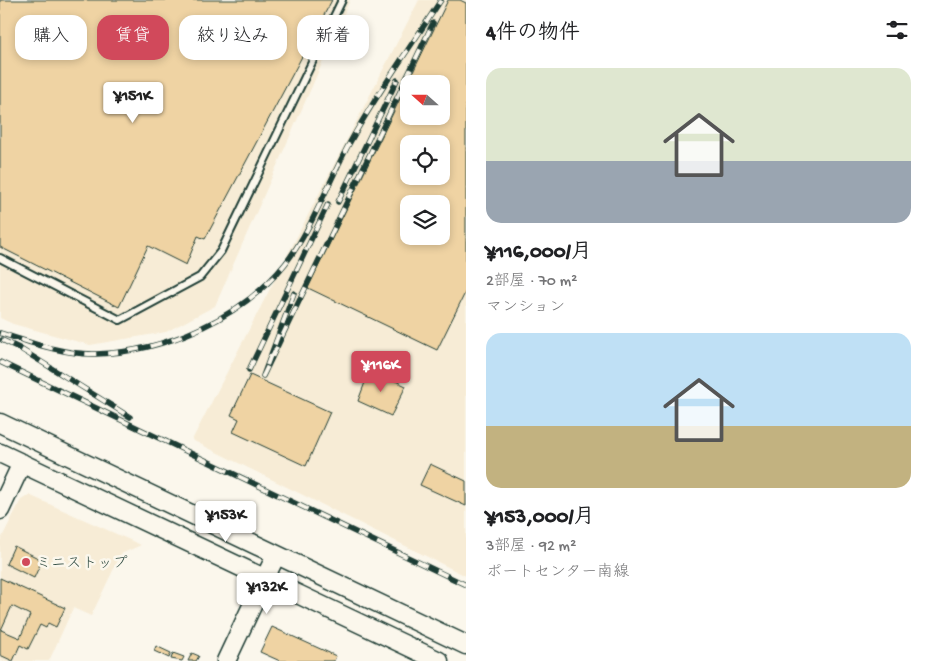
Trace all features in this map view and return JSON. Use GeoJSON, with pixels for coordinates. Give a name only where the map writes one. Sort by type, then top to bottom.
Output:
{"type":"FeatureCollection","features":[{"type":"Feature","properties":{"kind":"street"},"geometry":{"type":"LineString","coordinates":[[0,423],[466,645]]}},
{"type":"Feature","properties":{"kind":"street"},"geometry":{"type":"LineString","coordinates":[[0,453],[438,661]]}},
{"type":"Feature","properties":{"kind":"street"},"geometry":{"type":"LineString","coordinates":[[0,510],[22,463]]}},
{"type":"Feature","properties":{"kind":"street"},"geometry":{"type":"LineString","coordinates":[[226,661],[266,579],[276,554]]}},
{"type":"Feature","properties":{"kind":"lane"},"geometry":{"type":"LineString","coordinates":[[0,258],[120,320],[200,277],[221,250],[342,0]]}},
{"type":"Feature","properties":{"kind":"shaded area"},"geometry":{"type":"Polygon","coordinates":[[[0,0],[350,0],[343,15],[297,15],[297,60],[324,60],[215,306],[166,332],[90,345],[13,324],[0,318],[0,0]]]}},
{"type":"Feature","properties":{"kind":"shaded area"},"geometry":{"type":"Polygon","coordinates":[[[419,0],[466,0],[466,576],[192,440],[419,0]]]}},
{"type":"Feature","properties":{"kind":"shaded area"},"geometry":{"type":"Polygon","coordinates":[[[29,495],[141,545],[121,554],[91,616],[73,608],[49,661],[0,661],[0,541],[21,500],[29,495]]]}},
{"type":"Feature","properties":{"kind":"building"},"geometry":{"type":"Polygon","coordinates":[[[0,0],[332,0],[324,15],[297,15],[297,60],[300,60],[205,239],[198,236],[186,265],[148,246],[119,307],[0,247],[0,0]]]}},
{"type":"Feature","properties":{"kind":"building"},"geometry":{"type":"Polygon","coordinates":[[[448,0],[460,0],[466,3],[466,291],[437,350],[308,288],[400,99],[400,125],[450,125],[450,75],[412,75],[448,0]]]}},
{"type":"Feature","properties":{"kind":"building"},"geometry":{"type":"Polygon","coordinates":[[[370,369],[406,386],[391,416],[358,401],[370,369]]]}},
{"type":"Feature","properties":{"kind":"building"},"geometry":{"type":"Polygon","coordinates":[[[250,375],[330,412],[306,466],[233,432],[239,419],[231,415],[250,375]]]}},
{"type":"Feature","properties":{"kind":"building"},"geometry":{"type":"Polygon","coordinates":[[[430,464],[466,481],[466,506],[420,485],[430,464]]]}},
{"type":"Feature","properties":{"kind":"building"},"geometry":{"type":"Polygon","coordinates":[[[14,546],[42,560],[34,578],[6,564],[14,546]]]}},
{"type":"Feature","properties":{"kind":"building"},"geometry":{"type":"Polygon","coordinates":[[[0,578],[65,608],[56,627],[48,623],[46,628],[40,625],[28,649],[20,645],[13,661],[0,655],[0,578]],[[12,606],[1,630],[20,638],[30,615],[12,606]]]}},
{"type":"Feature","properties":{"kind":"building"},"geometry":{"type":"Polygon","coordinates":[[[272,627],[336,656],[334,661],[280,661],[260,652],[272,627]]]}},
{"type":"Feature","properties":{"kind":"building"},"geometry":{"type":"Polygon","coordinates":[[[156,646],[171,653],[169,658],[154,651],[156,646]]]}},
{"type":"Feature","properties":{"kind":"building"},"geometry":{"type":"Polygon","coordinates":[[[173,653],[184,657],[182,661],[171,659],[173,653]]]}},
{"type":"Feature","properties":{"kind":"building"},"geometry":{"type":"Polygon","coordinates":[[[192,653],[199,656],[196,661],[188,661],[192,653]]]}},
{"type":"Feature","properties":{"kind":"railway"},"geometry":{"type":"LineString","coordinates":[[0,333],[47,347],[84,354],[122,352],[174,339],[224,316],[247,301],[285,264],[294,251],[303,237],[359,126],[441,0]]}},
{"type":"Feature","properties":{"kind":"railway"},"geometry":{"type":"LineString","coordinates":[[294,293],[263,376],[433,23]]}},
{"type":"Feature","properties":{"kind":"railway"},"geometry":{"type":"LineString","coordinates":[[338,202],[397,80]]}},
{"type":"Feature","properties":{"kind":"railway"},"geometry":{"type":"LineString","coordinates":[[249,370],[328,204]]}},
{"type":"Feature","properties":{"kind":"railway"},"geometry":{"type":"LineString","coordinates":[[2,340],[19,348],[130,417]]}},
{"type":"Feature","properties":{"kind":"railway"},"geometry":{"type":"LineString","coordinates":[[0,362],[466,585]]}},
{"type":"Feature","properties":{"kind":"place","name":"ミニストップ"},"geometry":{"type":"Point","coordinates":[26,562]}}]}
